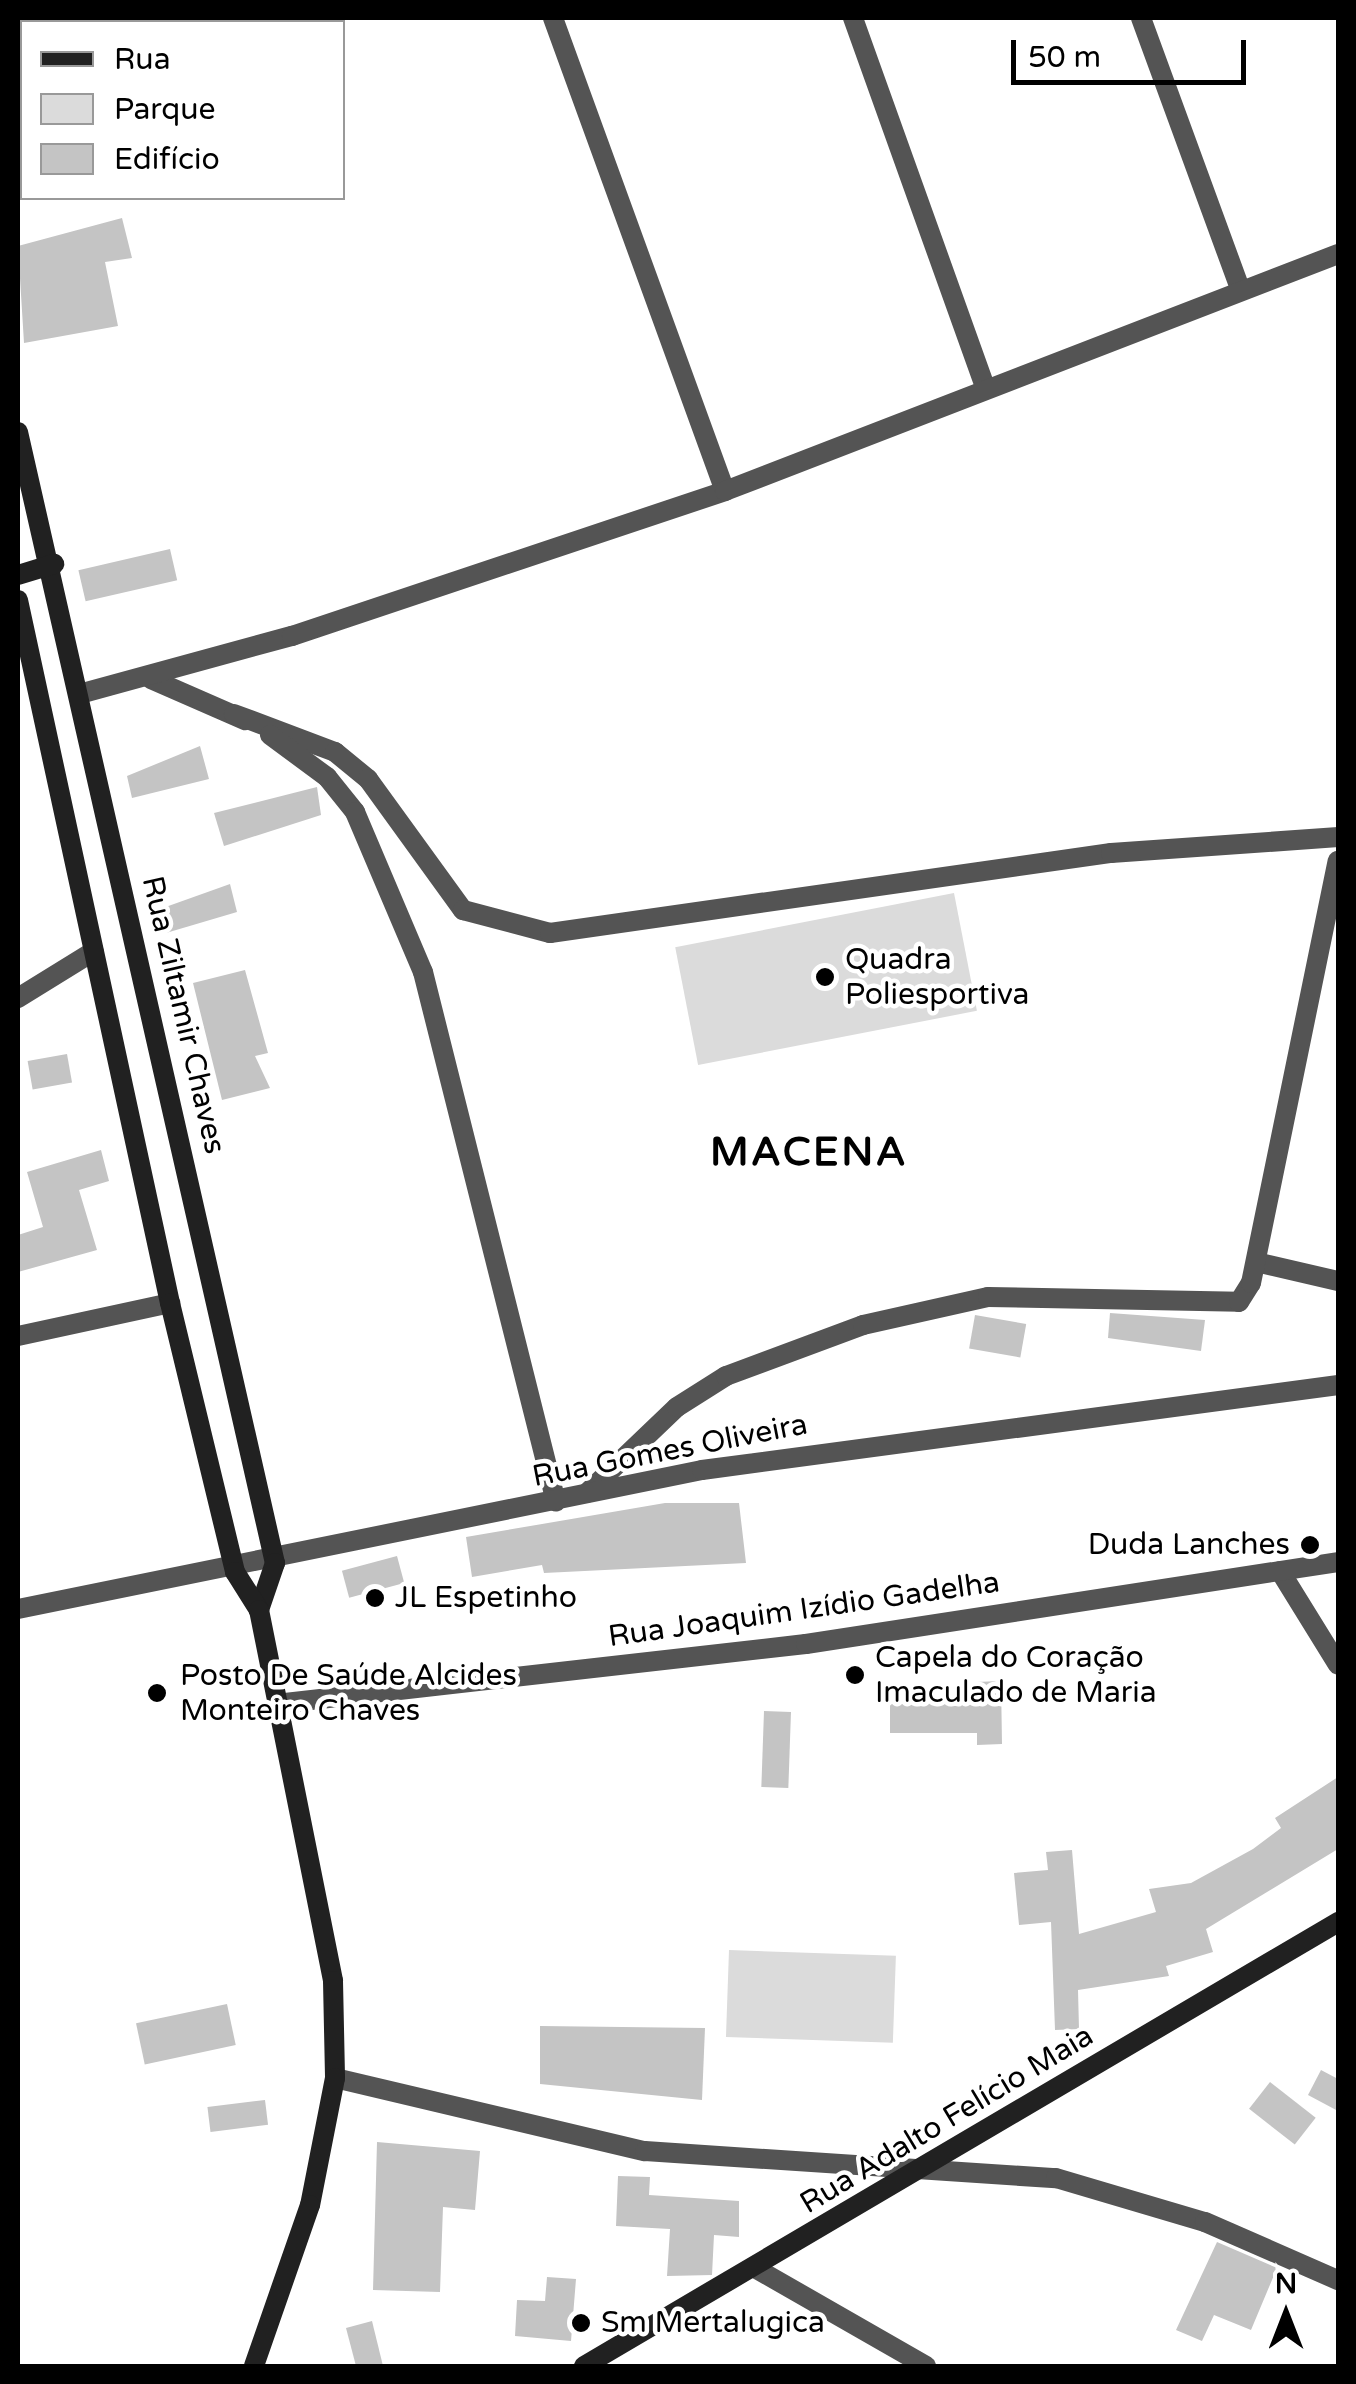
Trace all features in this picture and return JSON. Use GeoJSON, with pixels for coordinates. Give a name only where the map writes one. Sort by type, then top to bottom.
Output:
{"type":"FeatureCollection","features":[{"type":"Feature","properties":{"kind":"street"},"geometry":{"type":"LineString","coordinates":[[553,18],[725,491]]}},
{"type":"Feature","properties":{"kind":"street"},"geometry":{"type":"LineString","coordinates":[[853,18],[985,387]]}},
{"type":"Feature","properties":{"kind":"street"},"geometry":{"type":"LineString","coordinates":[[1142,18],[1240,289]]}},
{"type":"Feature","properties":{"kind":"street"},"geometry":{"type":"LineString","coordinates":[[83,693],[151,679],[725,491],[985,387],[1338,254]]}},
{"type":"Feature","properties":{"kind":"street","name":"Rua Ziltamir Chaves"},"geometry":{"type":"LineString","coordinates":[[18,432],[54,564],[275,1563]]}},
{"type":"Feature","properties":{"kind":"street"},"geometry":{"type":"LineString","coordinates":[[18,575],[54,564]]}},
{"type":"Feature","properties":{"kind":"street"},"geometry":{"type":"LineString","coordinates":[[18,600],[170,1303],[235,1572],[259,1610],[333,1982],[335,2078],[310,2205],[254,2366]]}},
{"type":"Feature","properties":{"kind":"street"},"geometry":{"type":"LineString","coordinates":[[151,679],[335,752],[368,779],[463,910],[550,933],[1111,853],[1338,837]]}},
{"type":"Feature","properties":{"kind":"street"},"geometry":{"type":"LineString","coordinates":[[234,714],[304,758],[355,812],[423,972],[556,1502]]}},
{"type":"Feature","properties":{"kind":"street"},"geometry":{"type":"LineString","coordinates":[[586,1495],[677,1407],[726,1376],[864,1324],[988,1298],[1092,1293],[1232,1305],[1256,1262],[1338,860]]}},
{"type":"Feature","properties":{"kind":"street"},"geometry":{"type":"LineString","coordinates":[[18,998],[94,951]]}},
{"type":"Feature","properties":{"kind":"street"},"geometry":{"type":"LineString","coordinates":[[1256,1262],[1338,1282]]}},
{"type":"Feature","properties":{"kind":"street"},"geometry":{"type":"LineString","coordinates":[[18,1336],[170,1303]]}},
{"type":"Feature","properties":{"kind":"street","name":"Rua Gomes Oliveira"},"geometry":{"type":"LineString","coordinates":[[18,1609],[235,1572],[702,1470],[1338,1384]]}},
{"type":"Feature","properties":{"kind":"street","name":"Rua Joaquim Izídio Gadelha"},"geometry":{"type":"LineString","coordinates":[[276,1704],[806,1644],[1338,1562]]}},
{"type":"Feature","properties":{"kind":"street"},"geometry":{"type":"LineString","coordinates":[[259,1610],[275,1563]]}},
{"type":"Feature","properties":{"kind":"street"},"geometry":{"type":"LineString","coordinates":[[1280,1571],[1338,1665]]}},
{"type":"Feature","properties":{"kind":"street","name":"Rua Adalto Felício Maia"},"geometry":{"type":"LineString","coordinates":[[584,2366],[927,2168],[1338,1922]]}},
{"type":"Feature","properties":{"kind":"street"},"geometry":{"type":"LineString","coordinates":[[335,2078],[645,2151],[927,2168],[1123,2193],[1338,2280]]}},
{"type":"Feature","properties":{"kind":"street"},"geometry":{"type":"LineString","coordinates":[[755,2268],[926,2366]]}},
{"type":"Feature","properties":{"kind":"green space","name":"Quadra Poliesportiva"},"geometry":{"type":"Polygon","coordinates":[[[954,893],[977,1011],[698,1065],[675,947],[954,893]]]}},
{"type":"Feature","properties":{"kind":"green space"},"geometry":{"type":"Polygon","coordinates":[[[729,1950],[896,1956],[893,2043],[726,2037],[729,1950]]]}},
{"type":"Feature","properties":{"kind":"building"},"geometry":{"type":"Polygon","coordinates":[[[122,218],[132,258],[105,262],[118,326],[24,343],[18,246],[122,218]]]}},
{"type":"Feature","properties":{"kind":"building"},"geometry":{"type":"Polygon","coordinates":[[[170,549],[177,580],[86,601],[78,570],[170,549]]]}},
{"type":"Feature","properties":{"kind":"building"},"geometry":{"type":"Polygon","coordinates":[[[200,746],[209,779],[132,798],[127,776],[200,746]]]}},
{"type":"Feature","properties":{"kind":"building"},"geometry":{"type":"Polygon","coordinates":[[[317,787],[321,815],[224,846],[214,813],[317,787]]]}},
{"type":"Feature","properties":{"kind":"building"},"geometry":{"type":"Polygon","coordinates":[[[230,884],[237,912],[166,933],[160,909],[230,884]]]}},
{"type":"Feature","properties":{"kind":"building"},"geometry":{"type":"Polygon","coordinates":[[[245,970],[268,1053],[255,1056],[270,1088],[222,1100],[193,983],[245,970]]]}},
{"type":"Feature","properties":{"kind":"building"},"geometry":{"type":"Polygon","coordinates":[[[67,1054],[72,1083],[33,1090],[28,1061],[67,1054]]]}},
{"type":"Feature","properties":{"kind":"building"},"geometry":{"type":"Polygon","coordinates":[[[101,1150],[109,1181],[79,1190],[97,1250],[18,1272],[18,1235],[43,1227],[27,1172],[101,1150]]]}},
{"type":"Feature","properties":{"kind":"building"},"geometry":{"type":"Polygon","coordinates":[[[1110,1313],[1205,1320],[1201,1351],[1108,1338],[1110,1313]]]}},
{"type":"Feature","properties":{"kind":"building"},"geometry":{"type":"Polygon","coordinates":[[[975,1315],[1026,1324],[1020,1358],[969,1348],[975,1315]]]}},
{"type":"Feature","properties":{"kind":"building"},"geometry":{"type":"Polygon","coordinates":[[[665,1503],[739,1503],[746,1563],[544,1573],[542,1565],[472,1577],[466,1537],[665,1503]]]}},
{"type":"Feature","properties":{"kind":"building"},"geometry":{"type":"Polygon","coordinates":[[[397,1556],[404,1583],[349,1598],[342,1571],[397,1556]]]}},
{"type":"Feature","properties":{"kind":"building"},"geometry":{"type":"Polygon","coordinates":[[[1001,1681],[1002,1744],[977,1745],[977,1733],[890,1733],[890,1698],[976,1698],[976,1682],[1001,1681]]]}},
{"type":"Feature","properties":{"kind":"building"},"geometry":{"type":"Polygon","coordinates":[[[764,1711],[791,1712],[788,1788],[761,1787],[764,1711]]]}},
{"type":"Feature","properties":{"kind":"building"},"geometry":{"type":"Polygon","coordinates":[[[1338,1777],[1338,1849],[1206,1929],[1213,1952],[1166,1966],[1169,1976],[1078,1990],[1079,2029],[1055,2030],[1051,1922],[1019,1925],[1014,1873],[1048,1870],[1046,1852],[1072,1850],[1079,1934],[1156,1912],[1149,1889],[1191,1883],[1253,1849],[1281,1828],[1275,1818],[1338,1777]]]}},
{"type":"Feature","properties":{"kind":"building"},"geometry":{"type":"Polygon","coordinates":[[[227,2004],[236,2045],[145,2064],[136,2023],[227,2004]]]}},
{"type":"Feature","properties":{"kind":"building"},"geometry":{"type":"Polygon","coordinates":[[[540,2026],[705,2028],[702,2100],[540,2084],[540,2026]]]}},
{"type":"Feature","properties":{"kind":"building"},"geometry":{"type":"Polygon","coordinates":[[[1321,2070],[1338,2079],[1338,2111],[1308,2095],[1321,2070]]]}},
{"type":"Feature","properties":{"kind":"building"},"geometry":{"type":"Polygon","coordinates":[[[1270,2082],[1316,2118],[1295,2145],[1249,2109],[1270,2082]]]}},
{"type":"Feature","properties":{"kind":"building"},"geometry":{"type":"Polygon","coordinates":[[[265,2100],[268,2125],[210,2132],[207,2107],[265,2100]]]}},
{"type":"Feature","properties":{"kind":"building"},"geometry":{"type":"Polygon","coordinates":[[[377,2142],[480,2151],[475,2210],[443,2207],[440,2292],[373,2290],[377,2142]]]}},
{"type":"Feature","properties":{"kind":"building"},"geometry":{"type":"Polygon","coordinates":[[[618,2176],[650,2177],[649,2195],[739,2201],[739,2237],[714,2235],[712,2275],[667,2276],[670,2229],[616,2226],[618,2176]]]}},
{"type":"Feature","properties":{"kind":"building"},"geometry":{"type":"Polygon","coordinates":[[[1217,2242],[1277,2268],[1251,2330],[1214,2315],[1202,2341],[1176,2330],[1217,2242]]]}},
{"type":"Feature","properties":{"kind":"building"},"geometry":{"type":"Polygon","coordinates":[[[547,2277],[576,2279],[571,2341],[515,2336],[517,2300],[545,2301],[547,2277]]]}},
{"type":"Feature","properties":{"kind":"building"},"geometry":{"type":"Polygon","coordinates":[[[372,2321],[383,2366],[356,2366],[346,2328],[372,2321]]]}},
{"type":"Feature","properties":{"kind":"place","name":"Quadra Poliesportiva"},"geometry":{"type":"Point","coordinates":[825,977]}},
{"type":"Feature","properties":{"kind":"place","name":"Duda Lanches"},"geometry":{"type":"Point","coordinates":[1310,1545]}},
{"type":"Feature","properties":{"kind":"place","name":"JL Espetinho"},"geometry":{"type":"Point","coordinates":[375,1598]}},
{"type":"Feature","properties":{"kind":"place","name":"Capela do Coração Imaculado de Maria"},"geometry":{"type":"Point","coordinates":[855,1675]}},
{"type":"Feature","properties":{"kind":"place","name":"Posto De Saúde Alcides Monteiro Chaves"},"geometry":{"type":"Point","coordinates":[157,1693]}},
{"type":"Feature","properties":{"kind":"place","name":"Sm Mertalugica"},"geometry":{"type":"Point","coordinates":[581,2323]}},
{"type":"Feature","properties":{"kind":"district","name":"MACENA"},"geometry":{"type":"Point","coordinates":[809,1152]}}]}
